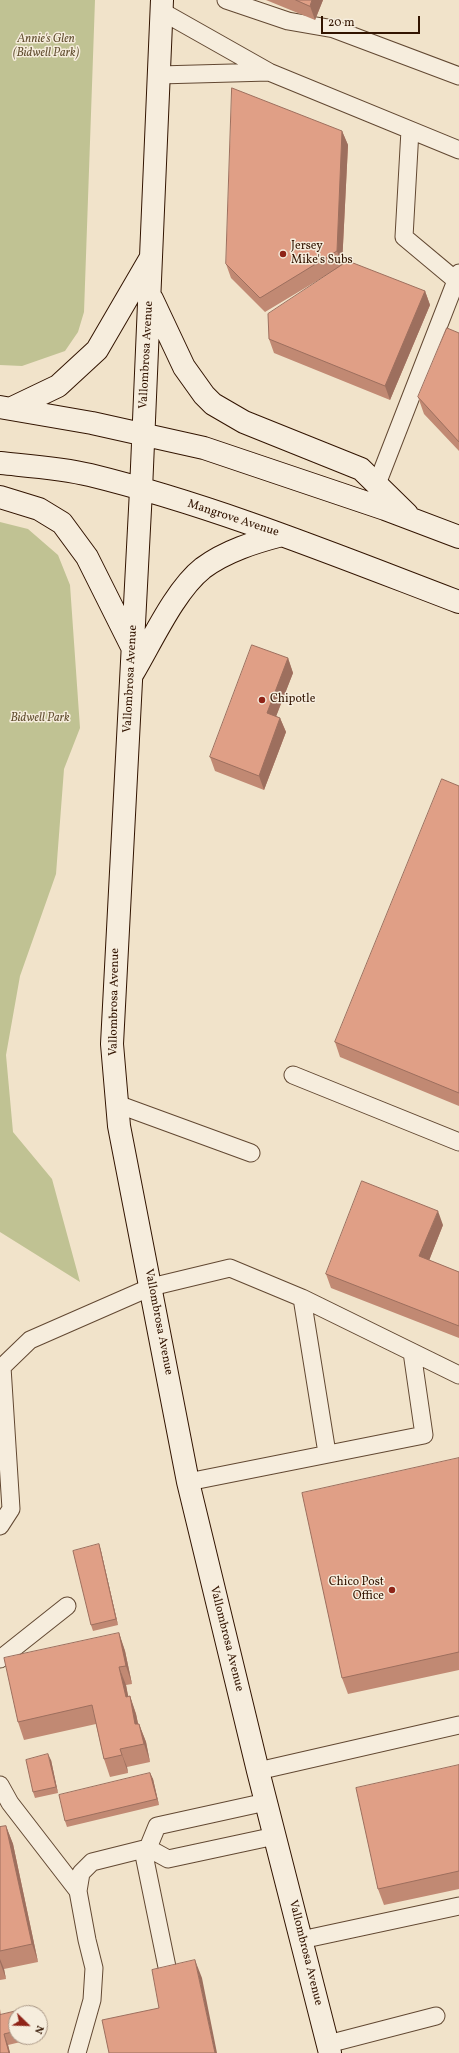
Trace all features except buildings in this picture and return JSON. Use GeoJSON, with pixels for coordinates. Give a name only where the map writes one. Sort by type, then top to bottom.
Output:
{"type":"FeatureCollection","features":[{"type":"Feature","properties":{"kind":"street","name":"Vallombrosa Avenue"},"geometry":{"type":"LineString","coordinates":[[162,6],[141,490],[132,648],[132,674],[116,928],[112,1044],[119,1126],[188,1482],[258,1771],[329,2049]]}},
{"type":"Feature","properties":{"kind":"street"},"geometry":{"type":"LineString","coordinates":[[6,407],[58,386],[97,350],[151,258]]}},
{"type":"Feature","properties":{"kind":"street"},"geometry":{"type":"LineString","coordinates":[[150,295],[184,367],[212,404],[244,422],[361,469],[412,519]]}},
{"type":"Feature","properties":{"kind":"street"},"geometry":{"type":"LineString","coordinates":[[6,407],[143,434],[204,448],[412,519],[459,537]]}},
{"type":"Feature","properties":{"kind":"street","name":"Mangrove Avenue"},"geometry":{"type":"LineString","coordinates":[[0,463],[89,475],[141,490],[282,535],[459,602]]}},
{"type":"Feature","properties":{"kind":"street"},"geometry":{"type":"LineString","coordinates":[[0,497],[39,509],[62,523],[87,557],[132,648]]}},
{"type":"Feature","properties":{"kind":"street"},"geometry":{"type":"LineString","coordinates":[[132,674],[182,590],[203,568],[247,544],[282,535]]}},
{"type":"Feature","properties":{"kind":"lane"},"geometry":{"type":"LineString","coordinates":[[226,0],[288,21],[334,29],[459,76]]}},
{"type":"Feature","properties":{"kind":"lane"},"geometry":{"type":"LineString","coordinates":[[162,6],[269,72],[459,150]]}},
{"type":"Feature","properties":{"kind":"lane"},"geometry":{"type":"LineString","coordinates":[[159,75],[269,72]]}},
{"type":"Feature","properties":{"kind":"lane"},"geometry":{"type":"LineString","coordinates":[[377,484],[458,280],[404,237],[410,130]]}},
{"type":"Feature","properties":{"kind":"lane"},"geometry":{"type":"LineString","coordinates":[[292,1075],[459,1142]]}},
{"type":"Feature","properties":{"kind":"lane"},"geometry":{"type":"LineString","coordinates":[[117,1104],[251,1153]]}},
{"type":"Feature","properties":{"kind":"lane"},"geometry":{"type":"LineString","coordinates":[[0,1526],[11,1509],[1,1368],[30,1340],[151,1287],[230,1268],[302,1298],[459,1375]]}},
{"type":"Feature","properties":{"kind":"lane"},"geometry":{"type":"LineString","coordinates":[[302,1298],[327,1453]]}},
{"type":"Feature","properties":{"kind":"lane"},"geometry":{"type":"LineString","coordinates":[[188,1482],[327,1453],[424,1435],[412,1352]]}},
{"type":"Feature","properties":{"kind":"lane"},"geometry":{"type":"LineString","coordinates":[[0,1659],[68,1606]]}},
{"type":"Feature","properties":{"kind":"lane"},"geometry":{"type":"LineString","coordinates":[[258,1771],[459,1725]]}},
{"type":"Feature","properties":{"kind":"lane"},"geometry":{"type":"LineString","coordinates":[[0,1785],[10,1802],[78,1891]]}},
{"type":"Feature","properties":{"kind":"lane"},"geometry":{"type":"LineString","coordinates":[[167,1967],[145,1849],[157,1826],[266,1802]]}},
{"type":"Feature","properties":{"kind":"lane"},"geometry":{"type":"LineString","coordinates":[[77,2053],[92,2000],[94,1968],[78,1891],[81,1873],[92,1862],[145,1849],[168,1860],[275,1836]]}},
{"type":"Feature","properties":{"kind":"lane"},"geometry":{"type":"LineString","coordinates":[[301,1940],[459,1906]]}},
{"type":"Feature","properties":{"kind":"lane"},"geometry":{"type":"LineString","coordinates":[[329,2049],[436,2016]]}},
{"type":"Feature","properties":{"kind":"green space","name":"Annie's Glen (Bidwell Park)"},"geometry":{"type":"Polygon","coordinates":[[[0,0],[95,0],[84,312],[78,332],[65,351],[22,366],[0,365],[0,0]]]}},
{"type":"Feature","properties":{"kind":"green space","name":"Bidwell Park"},"geometry":{"type":"Polygon","coordinates":[[[0,522],[28,529],[58,555],[70,585],[80,728],[64,769],[56,874],[20,976],[6,1055],[13,1132],[52,1179],[80,1282],[0,1232],[0,522]]]}},
{"type":"Feature","properties":{"kind":"place","name":"Jersey Mike's Subs"},"geometry":{"type":"Point","coordinates":[283,254]}},
{"type":"Feature","properties":{"kind":"place","name":"Chipotle"},"geometry":{"type":"Point","coordinates":[262,700]}},
{"type":"Feature","properties":{"kind":"place","name":"Chico Post Office"},"geometry":{"type":"Point","coordinates":[392,1590]}}]}
